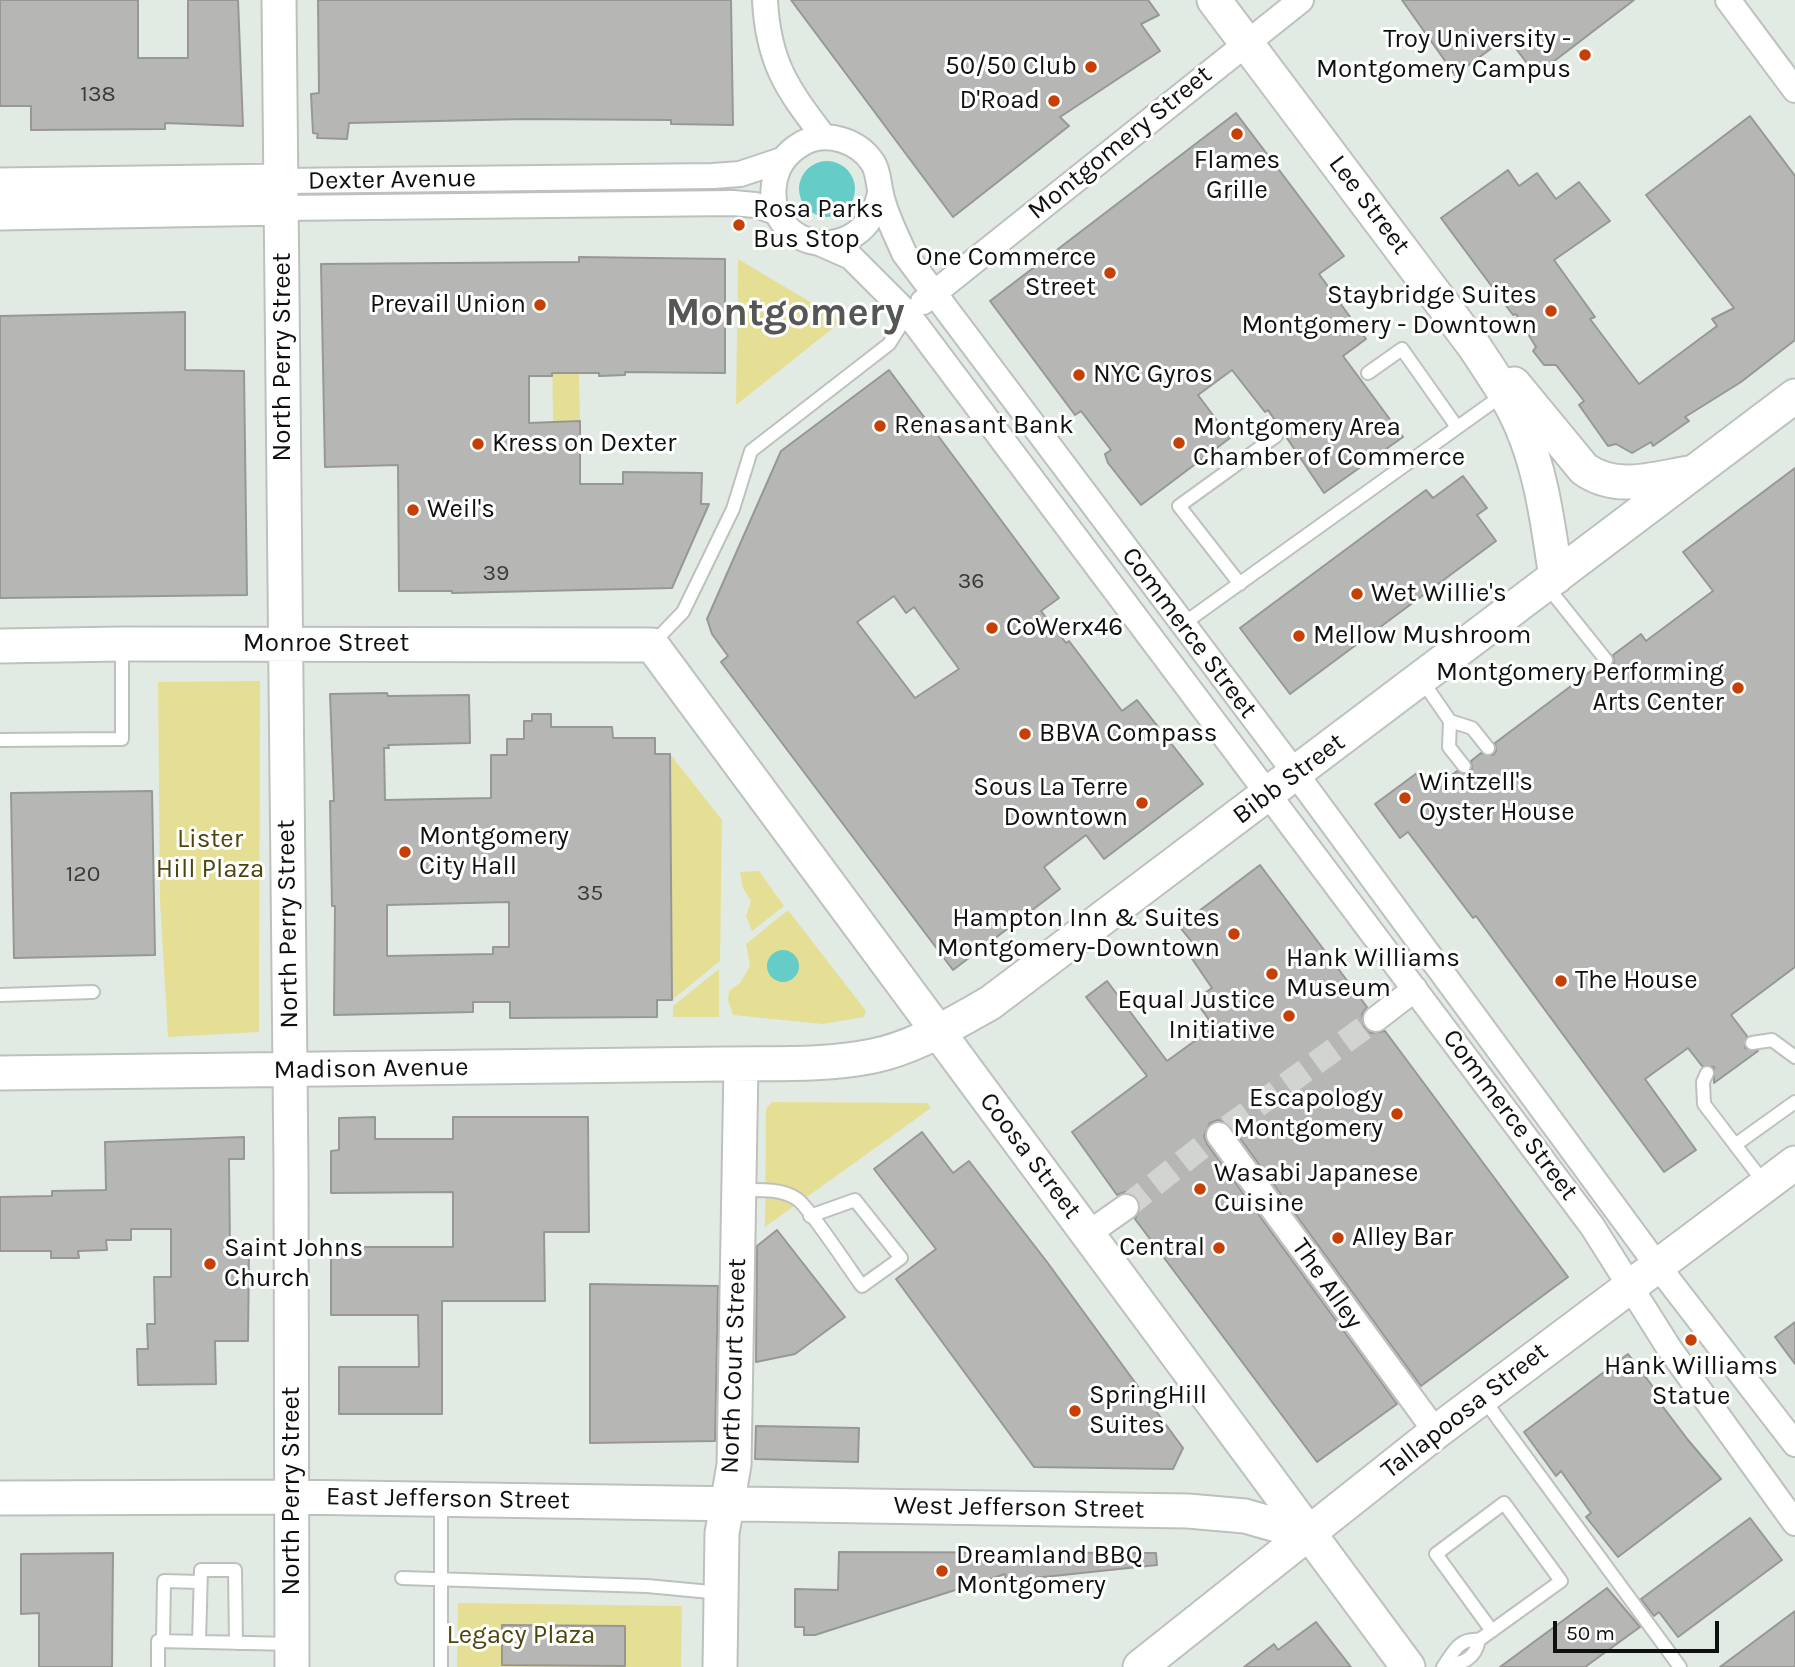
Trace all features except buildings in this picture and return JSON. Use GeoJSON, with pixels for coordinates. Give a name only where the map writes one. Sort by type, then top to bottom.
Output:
{"type":"FeatureCollection","features":[{"type":"Feature","properties":{"kind":"main road","name":"North Perry Street"},"geometry":{"type":"LineString","coordinates":[[279,0],[290,1070],[292,1656]]}},
{"type":"Feature","properties":{"kind":"main road","name":"Lee Street"},"geometry":{"type":"LineString","coordinates":[[1214,0],[1474,346],[1510,389],[1535,465],[1551,581]]}},
{"type":"Feature","properties":{"kind":"main road","name":"Dexter Avenue"},"geometry":{"type":"LineString","coordinates":[[0,186],[282,194]]}},
{"type":"Feature","properties":{"kind":"main road","name":"Dexter Avenue"},"geometry":{"type":"LineString","coordinates":[[0,213],[282,194]]}},
{"type":"Feature","properties":{"kind":"main road"},"geometry":{"type":"LineString","coordinates":[[1510,389],[1576,460],[1597,478],[1629,484],[1695,472]]}},
{"type":"Feature","properties":{"kind":"main road","name":"Bibb Street"},"geometry":{"type":"LineString","coordinates":[[741,1064],[835,1062],[876,1056],[937,1032],[990,1003],[1795,396]]}},
{"type":"Feature","properties":{"kind":"main road","name":"Monroe Street"},"geometry":{"type":"LineString","coordinates":[[0,646],[652,645]]}},
{"type":"Feature","properties":{"kind":"main road","name":"Coosa Street"},"geometry":{"type":"LineString","coordinates":[[652,645],[1408,1667]]}},
{"type":"Feature","properties":{"kind":"main road","name":"Madison Avenue"},"geometry":{"type":"LineString","coordinates":[[0,1073],[741,1064]]}},
{"type":"Feature","properties":{"kind":"main road","name":"North Court Street"},"geometry":{"type":"LineString","coordinates":[[720,1667],[722,1534],[734,1465],[741,1064]]}},
{"type":"Feature","properties":{"kind":"main road","name":"Tallapoosa Street"},"geometry":{"type":"LineString","coordinates":[[1140,1667],[1436,1432],[1795,1163]]}},
{"type":"Feature","properties":{"kind":"main road","name":"East Jefferson Street"},"geometry":{"type":"LineString","coordinates":[[0,1499],[292,1497],[727,1502]]}},
{"type":"Feature","properties":{"kind":"main road","name":"West Jefferson Street"},"geometry":{"type":"LineString","coordinates":[[727,1502],[1198,1511],[1245,1516],[1308,1534]]}},
{"type":"Feature","properties":{"kind":"street"},"geometry":{"type":"LineString","coordinates":[[765,0],[766,29],[780,77],[824,137]]}},
{"type":"Feature","properties":{"kind":"street","name":"Montgomery Street"},"geometry":{"type":"LineString","coordinates":[[908,314],[1245,41],[1301,0]]}},
{"type":"Feature","properties":{"kind":"street"},"geometry":{"type":"LineString","coordinates":[[1728,0],[1795,89]]}},
{"type":"Feature","properties":{"kind":"street"},"geometry":{"type":"LineString","coordinates":[[824,137],[853,144],[865,153],[874,164],[880,193],[874,215],[860,232],[847,240],[818,243],[791,230],[779,213],[773,191],[775,175],[782,160],[793,148],[824,137]]}},
{"type":"Feature","properties":{"kind":"street","name":"Dexter Avenue"},"geometry":{"type":"LineString","coordinates":[[282,194],[713,176],[740,174],[782,160]]}},
{"type":"Feature","properties":{"kind":"street","name":"Commerce Street"},"geometry":{"type":"LineString","coordinates":[[880,193],[904,253],[1296,774],[1657,1265],[1795,1444]]}},
{"type":"Feature","properties":{"kind":"street","name":"Dexter Avenue"},"geometry":{"type":"LineString","coordinates":[[282,194],[733,202],[755,205],[779,213]]}},
{"type":"Feature","properties":{"kind":"street","name":"Commerce Street"},"geometry":{"type":"LineString","coordinates":[[818,243],[851,257],[908,314],[1592,1226],[1669,1348],[1795,1523]]}},
{"type":"Feature","properties":{"kind":"street"},"geometry":{"type":"LineString","coordinates":[[1376,1019],[1415,989]]}},
{"type":"Feature","properties":{"kind":"street","name":"The Alley"},"geometry":{"type":"LineString","coordinates":[[1218,1135],[1436,1432]]}},
{"type":"Feature","properties":{"kind":"street"},"geometry":{"type":"LineString","coordinates":[[1089,1233],[1126,1207]]}},
{"type":"Feature","properties":{"kind":"lane"},"geometry":{"type":"LineString","coordinates":[[652,645],[683,612],[733,509],[751,451],[889,344],[908,314]]}},
{"type":"Feature","properties":{"kind":"lane"},"geometry":{"type":"LineString","coordinates":[[1368,373],[1402,349],[1457,427]]}},
{"type":"Feature","properties":{"kind":"lane"},"geometry":{"type":"LineString","coordinates":[[1183,624],[1510,389]]}},
{"type":"Feature","properties":{"kind":"lane"},"geometry":{"type":"LineString","coordinates":[[1240,584],[1179,506],[1276,436]]}},
{"type":"Feature","properties":{"kind":"lane"},"geometry":{"type":"LineString","coordinates":[[1551,581],[1606,660]]}},
{"type":"Feature","properties":{"kind":"lane"},"geometry":{"type":"LineString","coordinates":[[0,740],[122,739],[122,644]]}},
{"type":"Feature","properties":{"kind":"lane"},"geometry":{"type":"LineString","coordinates":[[1421,679],[1450,721],[1449,747],[1464,766]]}},
{"type":"Feature","properties":{"kind":"lane"},"geometry":{"type":"LineString","coordinates":[[1450,721],[1472,728],[1488,748]]}},
{"type":"Feature","properties":{"kind":"lane"},"geometry":{"type":"LineString","coordinates":[[0,995],[93,992]]}},
{"type":"Feature","properties":{"kind":"lane"},"geometry":{"type":"LineString","coordinates":[[1752,1043],[1772,1040],[1795,1057]]}},
{"type":"Feature","properties":{"kind":"lane"},"geometry":{"type":"LineString","coordinates":[[1707,1073],[1703,1082],[1704,1104],[1766,1185]]}},
{"type":"Feature","properties":{"kind":"lane"},"geometry":{"type":"LineString","coordinates":[[1735,1145],[1795,1102]]}},
{"type":"Feature","properties":{"kind":"lane"},"geometry":{"type":"LineString","coordinates":[[738,1190],[775,1191],[798,1199],[810,1216],[862,1286],[901,1258],[855,1200],[810,1216]]}},
{"type":"Feature","properties":{"kind":"lane"},"geometry":{"type":"LineString","coordinates":[[1482,1397],[1680,1667]]}},
{"type":"Feature","properties":{"kind":"lane"},"geometry":{"type":"LineString","coordinates":[[441,1499],[441,1667]]}},
{"type":"Feature","properties":{"kind":"lane"},"geometry":{"type":"LineString","coordinates":[[1445,1666],[1451,1652],[1458,1646],[1469,1639],[1479,1640],[1492,1631],[1561,1581],[1504,1503],[1436,1553],[1492,1631]]}},
{"type":"Feature","properties":{"kind":"lane"},"geometry":{"type":"LineString","coordinates":[[199,1642],[201,1570],[235,1570],[236,1643]]}},
{"type":"Feature","properties":{"kind":"lane"},"geometry":{"type":"LineString","coordinates":[[402,1578],[647,1586],[721,1593]]}},
{"type":"Feature","properties":{"kind":"lane"},"geometry":{"type":"LineString","coordinates":[[158,1667],[164,1581],[200,1582]]}},
{"type":"Feature","properties":{"kind":"lane"},"geometry":{"type":"LineString","coordinates":[[161,1641],[236,1643],[292,1656]]}},
{"type":"Feature","properties":{"kind":"shaded area"},"geometry":{"type":"Polygon","coordinates":[[[0,0],[1795,0],[1795,1667],[0,1667],[0,0]]]}},
{"type":"Feature","properties":{"kind":"green space"},"geometry":{"type":"Polygon","coordinates":[[[738,259],[842,321],[736,405],[738,259]]]}},
{"type":"Feature","properties":{"kind":"green space"},"geometry":{"type":"Polygon","coordinates":[[[551,263],[579,373],[580,421],[553,422],[551,263]]]}},
{"type":"Feature","properties":{"kind":"green space","name":"Lister Hill Plaza"},"geometry":{"type":"Polygon","coordinates":[[[260,681],[259,1032],[168,1037],[160,901],[158,682],[260,681]]]}},
{"type":"Feature","properties":{"kind":"green space"},"geometry":{"type":"Polygon","coordinates":[[[670,754],[722,820],[720,961],[672,1000],[670,754]]]}},
{"type":"Feature","properties":{"kind":"green space"},"geometry":{"type":"Polygon","coordinates":[[[759,871],[784,906],[752,931],[746,916],[751,901],[743,888],[740,872],[759,871]]]}},
{"type":"Feature","properties":{"kind":"green space"},"geometry":{"type":"Polygon","coordinates":[[[788,910],[866,1011],[864,1017],[823,1024],[733,1015],[728,1000],[729,991],[741,982],[750,966],[746,944],[788,910]]]}},
{"type":"Feature","properties":{"kind":"green space"},"geometry":{"type":"Polygon","coordinates":[[[719,969],[719,1017],[673,1017],[673,1006],[719,969]]]}},
{"type":"Feature","properties":{"kind":"green space"},"geometry":{"type":"Polygon","coordinates":[[[772,1102],[927,1103],[931,1108],[765,1227],[766,1109],[772,1102]]]}},
{"type":"Feature","properties":{"kind":"green space","name":"Legacy Plaza"},"geometry":{"type":"Polygon","coordinates":[[[458,1603],[682,1606],[681,1667],[457,1667],[458,1603]]]}},
{"type":"Feature","properties":{"kind":"water"},"geometry":{"type":"Polygon","coordinates":[[[827,161],[838,163],[847,169],[853,178],[853,200],[847,209],[838,215],[827,217],[816,215],[807,209],[801,200],[799,189],[801,178],[807,169],[816,163],[827,161]]]}},
{"type":"Feature","properties":{"kind":"water"},"geometry":{"type":"Polygon","coordinates":[[[783,950],[795,954],[799,966],[795,978],[783,982],[771,978],[767,966],[771,954],[783,950]]]}},
{"type":"Feature","properties":{"kind":"tunnel"},"geometry":{"type":"LineString","coordinates":[[1228,1127],[1376,1019]]}},
{"type":"Feature","properties":{"kind":"tunnel"},"geometry":{"type":"LineString","coordinates":[[1126,1207],[1208,1142]]}},
{"type":"Feature","properties":{"kind":"place","name":"Troy University - Montgomery Campus"},"geometry":{"type":"Point","coordinates":[1585,55]}},
{"type":"Feature","properties":{"kind":"place","name":"50/50 Club"},"geometry":{"type":"Point","coordinates":[1091,67]}},
{"type":"Feature","properties":{"kind":"place","name":"D'Road"},"geometry":{"type":"Point","coordinates":[1054,101]}},
{"type":"Feature","properties":{"kind":"place","name":"Flames Grille"},"geometry":{"type":"Point","coordinates":[1237,134]}},
{"type":"Feature","properties":{"kind":"place","name":"Rosa Parks Bus Stop"},"geometry":{"type":"Point","coordinates":[739,225]}},
{"type":"Feature","properties":{"kind":"place","name":"One Commerce Street"},"geometry":{"type":"Point","coordinates":[1110,273]}},
{"type":"Feature","properties":{"kind":"place","name":"Prevail Union"},"geometry":{"type":"Point","coordinates":[540,305]}},
{"type":"Feature","properties":{"kind":"place","name":"Staybridge Suites Montgomery - Downtown"},"geometry":{"type":"Point","coordinates":[1551,311]}},
{"type":"Feature","properties":{"kind":"place","name":"NYC Gyros"},"geometry":{"type":"Point","coordinates":[1079,375]}},
{"type":"Feature","properties":{"kind":"place","name":"Renasant Bank"},"geometry":{"type":"Point","coordinates":[880,426]}},
{"type":"Feature","properties":{"kind":"place","name":"Montgomery Area Chamber of Commerce"},"geometry":{"type":"Point","coordinates":[1179,443]}},
{"type":"Feature","properties":{"kind":"place","name":"Kress on Dexter"},"geometry":{"type":"Point","coordinates":[478,444]}},
{"type":"Feature","properties":{"kind":"place","name":"Weil's"},"geometry":{"type":"Point","coordinates":[413,510]}},
{"type":"Feature","properties":{"kind":"place","name":"Wet Willie's"},"geometry":{"type":"Point","coordinates":[1357,594]}},
{"type":"Feature","properties":{"kind":"place","name":"CoWerx46"},"geometry":{"type":"Point","coordinates":[992,628]}},
{"type":"Feature","properties":{"kind":"place","name":"Mellow Mushroom"},"geometry":{"type":"Point","coordinates":[1299,636]}},
{"type":"Feature","properties":{"kind":"place","name":"Montgomery Performing Arts Center"},"geometry":{"type":"Point","coordinates":[1738,688]}},
{"type":"Feature","properties":{"kind":"place","name":"BBVA Compass"},"geometry":{"type":"Point","coordinates":[1025,734]}},
{"type":"Feature","properties":{"kind":"place","name":"Wintzell's Oyster House"},"geometry":{"type":"Point","coordinates":[1405,798]}},
{"type":"Feature","properties":{"kind":"place","name":"Sous La Terre Downtown"},"geometry":{"type":"Point","coordinates":[1142,803]}},
{"type":"Feature","properties":{"kind":"place","name":"Montgomery City Hall"},"geometry":{"type":"Point","coordinates":[405,852]}},
{"type":"Feature","properties":{"kind":"place","name":"Hampton Inn & Suites Montgomery-Downtown"},"geometry":{"type":"Point","coordinates":[1234,934]}},
{"type":"Feature","properties":{"kind":"place","name":"Hank Williams Museum"},"geometry":{"type":"Point","coordinates":[1272,974]}},
{"type":"Feature","properties":{"kind":"place","name":"The House"},"geometry":{"type":"Point","coordinates":[1561,981]}},
{"type":"Feature","properties":{"kind":"place","name":"Equal Justice Initiative"},"geometry":{"type":"Point","coordinates":[1289,1016]}},
{"type":"Feature","properties":{"kind":"place","name":"Escapology Montgomery"},"geometry":{"type":"Point","coordinates":[1397,1114]}},
{"type":"Feature","properties":{"kind":"place","name":"Wasabi Japanese Cuisine"},"geometry":{"type":"Point","coordinates":[1200,1189]}},
{"type":"Feature","properties":{"kind":"place","name":"Alley Bar"},"geometry":{"type":"Point","coordinates":[1338,1238]}},
{"type":"Feature","properties":{"kind":"place","name":"Central"},"geometry":{"type":"Point","coordinates":[1219,1248]}},
{"type":"Feature","properties":{"kind":"place","name":"Saint Johns Church"},"geometry":{"type":"Point","coordinates":[210,1264]}},
{"type":"Feature","properties":{"kind":"place","name":"Hank Williams Statue"},"geometry":{"type":"Point","coordinates":[1691,1340]}},
{"type":"Feature","properties":{"kind":"place","name":"SpringHill Suites"},"geometry":{"type":"Point","coordinates":[1075,1411]}},
{"type":"Feature","properties":{"kind":"place","name":"Dreamland BBQ Montgomery"},"geometry":{"type":"Point","coordinates":[942,1571]}},
{"type":"Feature","properties":{"kind":"district","name":"Montgomery"},"geometry":{"type":"Point","coordinates":[785,314]}}]}
